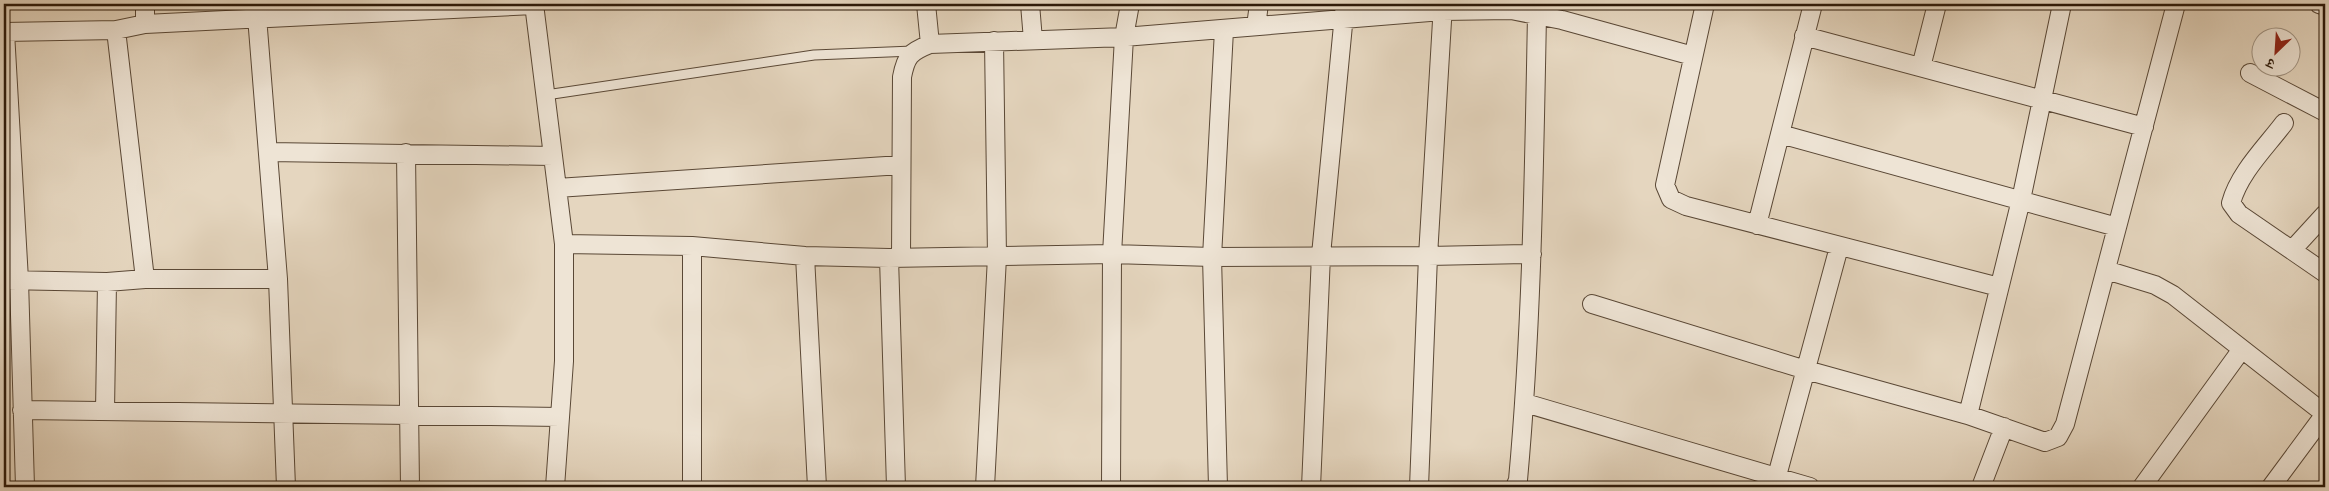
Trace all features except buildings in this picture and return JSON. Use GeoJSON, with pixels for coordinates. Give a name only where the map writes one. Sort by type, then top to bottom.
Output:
{"type":"FeatureCollection","features":[{"type":"Feature","properties":{"kind":"street"},"geometry":{"type":"LineString","coordinates":[[145,4],[145,24]]}},
{"type":"Feature","properties":{"kind":"street"},"geometry":{"type":"LineString","coordinates":[[25,487],[22,410],[11,280],[4,32],[116,30],[145,24],[256,11],[534,4],[564,244],[564,361],[555,487]]}},
{"type":"Feature","properties":{"kind":"street"},"geometry":{"type":"LineString","coordinates":[[926,4],[930,44]]}},
{"type":"Feature","properties":{"kind":"street"},"geometry":{"type":"LineString","coordinates":[[1030,4],[1033,40]]}},
{"type":"Feature","properties":{"kind":"street"},"geometry":{"type":"LineString","coordinates":[[1111,487],[1112,254],[1124,37],[1130,4]]}},
{"type":"Feature","properties":{"kind":"street"},"geometry":{"type":"LineString","coordinates":[[1256,26],[1259,4]]}},
{"type":"Feature","properties":{"kind":"street"},"geometry":{"type":"LineString","coordinates":[[1706,4],[1665,185],[1670,199],[1686,206],[1757,225],[1999,287]]}},
{"type":"Feature","properties":{"kind":"street"},"geometry":{"type":"LineString","coordinates":[[1757,225],[1812,4]]}},
{"type":"Feature","properties":{"kind":"street"},"geometry":{"type":"LineString","coordinates":[[1922,67],[1937,4]]}},
{"type":"Feature","properties":{"kind":"street"},"geometry":{"type":"LineString","coordinates":[[1592,304],[1806,370],[1968,415],[2045,442],[2058,437],[2065,424],[2176,4]]}},
{"type":"Feature","properties":{"kind":"street"},"geometry":{"type":"LineString","coordinates":[[2319,4],[2325,6]]}},
{"type":"Feature","properties":{"kind":"street"},"geometry":{"type":"LineString","coordinates":[[1968,415],[2021,200],[2042,100],[2057,5]]}},
{"type":"Feature","properties":{"kind":"street"},"geometry":{"type":"LineString","coordinates":[[896,487],[895,258],[901,165],[902,77],[905,62],[913,51],[930,44],[1124,37],[1224,30],[1344,11],[1443,7],[1511,10],[1537,15],[1562,12],[1693,56]]}},
{"type":"Feature","properties":{"kind":"street"},"geometry":{"type":"LineString","coordinates":[[1419,487],[1428,256],[1443,7]]}},
{"type":"Feature","properties":{"kind":"street"},"geometry":{"type":"LineString","coordinates":[[256,11],[278,279],[286,487]]}},
{"type":"Feature","properties":{"kind":"street"},"geometry":{"type":"LineString","coordinates":[[1311,487],[1321,256],[1344,11]]}},
{"type":"Feature","properties":{"kind":"street"},"geometry":{"type":"LineString","coordinates":[[1516,487],[1525,403],[1532,254],[1537,15]]}},
{"type":"Feature","properties":{"kind":"street"},"geometry":{"type":"LineString","coordinates":[[116,30],[146,279]]}},
{"type":"Feature","properties":{"kind":"street"},"geometry":{"type":"LineString","coordinates":[[1218,487],[1212,257],[1224,30]]}},
{"type":"Feature","properties":{"kind":"street"},"geometry":{"type":"LineString","coordinates":[[1804,36],[2144,127]]}},
{"type":"Feature","properties":{"kind":"street"},"geometry":{"type":"LineString","coordinates":[[985,487],[997,258],[994,41]]}},
{"type":"Feature","properties":{"kind":"street"},"geometry":{"type":"LineString","coordinates":[[2250,72],[2325,112]]}},
{"type":"Feature","properties":{"kind":"street"},"geometry":{"type":"LineString","coordinates":[[2284,123],[2242,178],[2234,191],[2231,203],[2239,214],[2293,249],[2325,273]]}},
{"type":"Feature","properties":{"kind":"street"},"geometry":{"type":"LineString","coordinates":[[1780,134],[2117,227]]}},
{"type":"Feature","properties":{"kind":"street"},"geometry":{"type":"LineString","coordinates":[[268,152],[553,156]]}},
{"type":"Feature","properties":{"kind":"street"},"geometry":{"type":"LineString","coordinates":[[406,153],[410,487]]}},
{"type":"Feature","properties":{"kind":"street"},"geometry":{"type":"LineString","coordinates":[[557,188],[901,165]]}},
{"type":"Feature","properties":{"kind":"street"},"geometry":{"type":"LineString","coordinates":[[2293,249],[2325,214]]}},
{"type":"Feature","properties":{"kind":"street"},"geometry":{"type":"LineString","coordinates":[[564,244],[692,246],[804,256],[895,258],[997,258],[1112,254],[1212,257],[1532,254]]}},
{"type":"Feature","properties":{"kind":"street"},"geometry":{"type":"LineString","coordinates":[[692,246],[692,487]]}},
{"type":"Feature","properties":{"kind":"street"},"geometry":{"type":"LineString","coordinates":[[1775,482],[1839,246]]}},
{"type":"Feature","properties":{"kind":"street"},"geometry":{"type":"LineString","coordinates":[[804,256],[817,487]]}},
{"type":"Feature","properties":{"kind":"street"},"geometry":{"type":"LineString","coordinates":[[2106,270],[2154,285],[2174,295],[2325,414],[2271,487]]}},
{"type":"Feature","properties":{"kind":"street"},"geometry":{"type":"LineString","coordinates":[[11,280],[107,282],[146,279],[278,279]]}},
{"type":"Feature","properties":{"kind":"street"},"geometry":{"type":"LineString","coordinates":[[105,411],[107,282]]}},
{"type":"Feature","properties":{"kind":"street"},"geometry":{"type":"LineString","coordinates":[[2142,487],[2242,349]]}},
{"type":"Feature","properties":{"kind":"street"},"geometry":{"type":"LineString","coordinates":[[1525,403],[1775,482],[1810,487]]}},
{"type":"Feature","properties":{"kind":"street"},"geometry":{"type":"LineString","coordinates":[[22,410],[560,417]]}},
{"type":"Feature","properties":{"kind":"street"},"geometry":{"type":"LineString","coordinates":[[1981,487],[2004,427]]}},
{"type":"Feature","properties":{"kind":"lane"},"geometry":{"type":"LineString","coordinates":[[546,95],[814,55],[913,51]]}}]}
